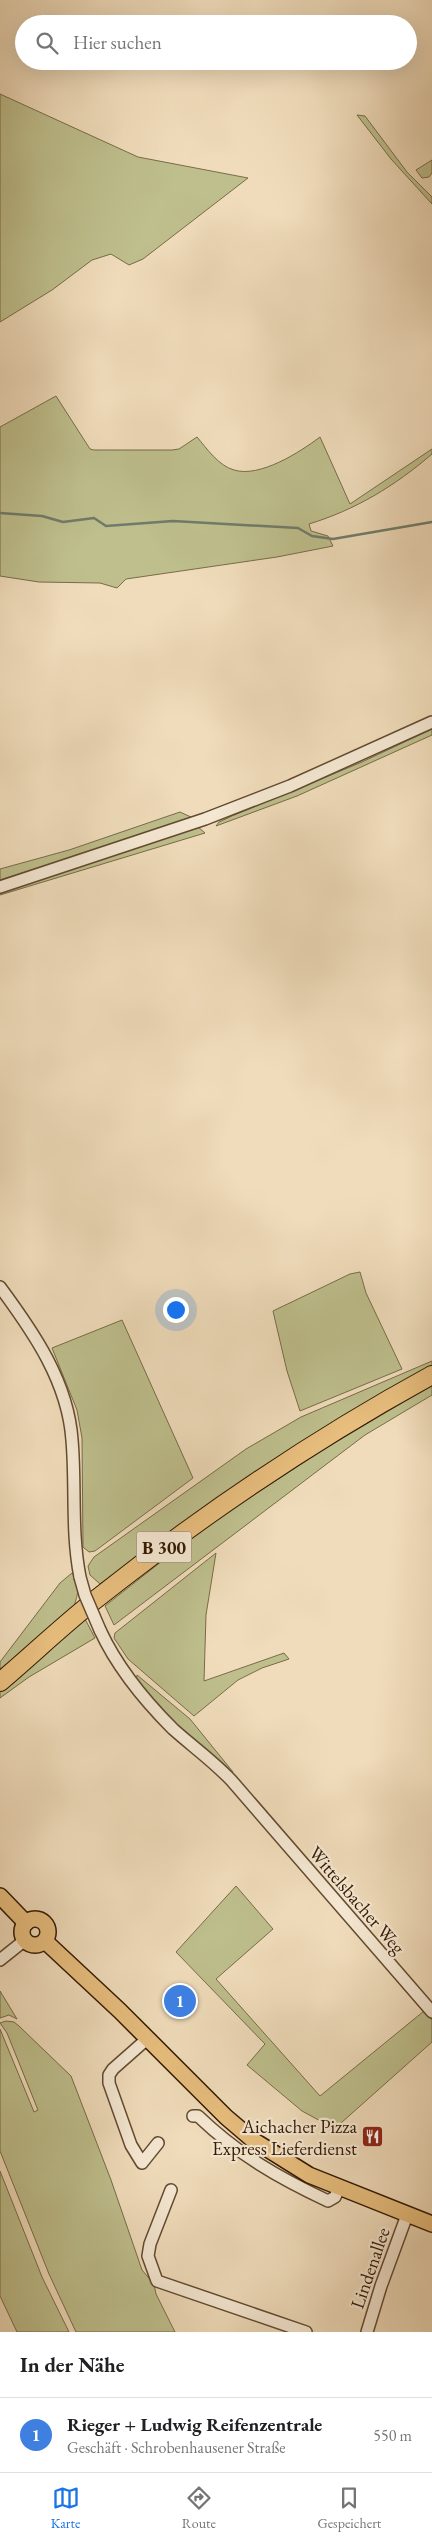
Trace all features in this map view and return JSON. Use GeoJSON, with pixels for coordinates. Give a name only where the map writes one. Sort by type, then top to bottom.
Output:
{"type":"FeatureCollection","features":[{"type":"Feature","properties":{"kind":"highway","name":"B 300"},"geometry":{"type":"LineString","coordinates":[[0,1682],[93,1602],[230,1499],[391,1397],[432,1375]]}},
{"type":"Feature","properties":{"kind":"main road"},"geometry":{"type":"LineString","coordinates":[[0,1896],[26,1923]]}},
{"type":"Feature","properties":{"kind":"main road"},"geometry":{"type":"LineString","coordinates":[[34,1919],[44,1922],[49,1933],[45,1941],[34,1945],[25,1940],[22,1931],[26,1923],[34,1919]]}},
{"type":"Feature","properties":{"kind":"main road"},"geometry":{"type":"LineString","coordinates":[[45,1941],[226,2117],[280,2159],[339,2188],[432,2224]]}},
{"type":"Feature","properties":{"kind":"street"},"geometry":{"type":"LineString","coordinates":[[0,887],[206,819],[290,786],[432,722]]}},
{"type":"Feature","properties":{"kind":"street","name":"Wittelsbacher Weg"},"geometry":{"type":"LineString","coordinates":[[0,1287],[34,1334],[49,1361],[68,1412],[73,1448],[75,1552],[85,1595],[100,1630],[115,1658],[145,1699],[174,1730],[211,1760],[231,1780],[432,2012]]}},
{"type":"Feature","properties":{"kind":"street"},"geometry":{"type":"LineString","coordinates":[[0,1960],[25,1940]]}},
{"type":"Feature","properties":{"kind":"street"},"geometry":{"type":"LineString","coordinates":[[147,2039],[113,2069],[109,2075],[109,2083],[131,2145],[142,2163],[158,2143]]}},
{"type":"Feature","properties":{"kind":"street"},"geometry":{"type":"LineString","coordinates":[[193,2116],[198,2116],[213,2130],[272,2174],[328,2201],[335,2197],[339,2188]]}},
{"type":"Feature","properties":{"kind":"street"},"geometry":{"type":"LineString","coordinates":[[213,2130],[226,2117]]}},
{"type":"Feature","properties":{"kind":"street"},"geometry":{"type":"LineString","coordinates":[[170,2190],[150,2244],[148,2256],[157,2281],[306,2332]]}},
{"type":"Feature","properties":{"kind":"street","name":"Lindenallee"},"geometry":{"type":"LineString","coordinates":[[367,2332],[380,2286],[407,2215]]}},
{"type":"Feature","properties":{"kind":"green space"},"geometry":{"type":"Polygon","coordinates":[[[0,94],[138,157],[248,178],[143,259],[129,265],[111,254],[92,260],[52,290],[0,322],[0,94]]]}},
{"type":"Feature","properties":{"kind":"green space"},"geometry":{"type":"Polygon","coordinates":[[[357,115],[365,116],[407,172],[432,197],[432,204],[391,159],[357,115]]]}},
{"type":"Feature","properties":{"kind":"green space"},"geometry":{"type":"Polygon","coordinates":[[[432,160],[432,173],[429,177],[422,178],[416,170],[432,160]]]}},
{"type":"Feature","properties":{"kind":"green space"},"geometry":{"type":"Polygon","coordinates":[[[56,396],[90,449],[94,450],[172,450],[179,449],[197,437],[223,465],[234,470],[244,471],[256,470],[279,462],[302,450],[320,437],[350,504],[432,449],[432,454],[389,487],[374,496],[342,512],[309,524],[311,531],[328,536],[333,546],[277,557],[126,579],[117,588],[100,583],[39,582],[0,576],[0,427],[56,396]]]}},
{"type":"Feature","properties":{"kind":"green space"},"geometry":{"type":"Polygon","coordinates":[[[432,729],[432,735],[297,796],[216,826],[219,822],[232,816],[362,762],[432,729]]]}},
{"type":"Feature","properties":{"kind":"green space"},"geometry":{"type":"Polygon","coordinates":[[[180,812],[193,818],[0,880],[0,869],[69,850],[180,812]]]}},
{"type":"Feature","properties":{"kind":"green space"},"geometry":{"type":"Polygon","coordinates":[[[197,826],[205,833],[0,895],[0,890],[197,826]]]}},
{"type":"Feature","properties":{"kind":"green space"},"geometry":{"type":"Polygon","coordinates":[[[360,1272],[366,1293],[402,1369],[300,1411],[287,1371],[273,1311],[350,1274],[360,1272]]]}},
{"type":"Feature","properties":{"kind":"green space"},"geometry":{"type":"Polygon","coordinates":[[[122,1320],[193,1478],[95,1551],[89,1552],[83,1547],[82,1438],[77,1410],[52,1348],[122,1320]]]}},
{"type":"Feature","properties":{"kind":"green space"},"geometry":{"type":"Polygon","coordinates":[[[432,1361],[432,1368],[345,1416],[303,1442],[221,1497],[100,1584],[90,1575],[88,1566],[94,1557],[246,1449],[301,1417],[432,1361]]]}},
{"type":"Feature","properties":{"kind":"green space"},"geometry":{"type":"Polygon","coordinates":[[[432,1385],[432,1395],[365,1435],[114,1625],[105,1606],[205,1527],[321,1451],[432,1385]]]}},
{"type":"Feature","properties":{"kind":"green space"},"geometry":{"type":"Polygon","coordinates":[[[216,1553],[206,1615],[204,1681],[284,1653],[289,1659],[262,1668],[238,1680],[194,1716],[128,1659],[114,1638],[115,1633],[216,1553]]]}},
{"type":"Feature","properties":{"kind":"green space"},"geometry":{"type":"Polygon","coordinates":[[[72,1573],[78,1584],[74,1606],[0,1672],[0,1662],[60,1583],[72,1573]]]}},
{"type":"Feature","properties":{"kind":"green space"},"geometry":{"type":"Polygon","coordinates":[[[85,1619],[95,1638],[29,1677],[0,1698],[0,1690],[85,1619]]]}},
{"type":"Feature","properties":{"kind":"green space"},"geometry":{"type":"Polygon","coordinates":[[[137,1675],[190,1719],[233,1772],[230,1775],[178,1728],[136,1681],[137,1675]]]}},
{"type":"Feature","properties":{"kind":"green space"},"geometry":{"type":"Polygon","coordinates":[[[236,1886],[273,1929],[216,1979],[320,2096],[424,2011],[432,2020],[432,2042],[341,2123],[337,2130],[302,2111],[247,2065],[265,2044],[176,1952],[236,1886]]]}},
{"type":"Feature","properties":{"kind":"green space"},"geometry":{"type":"Polygon","coordinates":[[[0,1991],[17,2019],[9,2015],[0,2018],[0,1991]]]}},
{"type":"Feature","properties":{"kind":"green space"},"geometry":{"type":"Polygon","coordinates":[[[6,2021],[14,2022],[19,2026],[71,2076],[111,2180],[142,2270],[154,2284],[156,2294],[175,2332],[76,2332],[49,2274],[0,2151],[0,2029],[34,2112],[38,2110],[7,2033],[0,2023],[6,2021]]]}},
{"type":"Feature","properties":{"kind":"green space"},"geometry":{"type":"Polygon","coordinates":[[[0,2171],[42,2277],[69,2332],[17,2332],[0,2296],[0,2171]]]}},
{"type":"Feature","properties":{"kind":"waterway"},"geometry":{"type":"LineString","coordinates":[[0,513],[42,516],[63,522],[94,518],[106,526],[173,521],[298,528],[312,536],[333,539],[432,522]]}},
{"type":"Feature","properties":{"kind":"place","name":"Rieger + Ludwig Reifenzentrale"},"geometry":{"type":"Point","coordinates":[180,2001]}},
{"type":"Feature","properties":{"kind":"place","name":"Aichacher Pizza Express Lieferdienst"},"geometry":{"type":"Point","coordinates":[373,2137]}}]}
